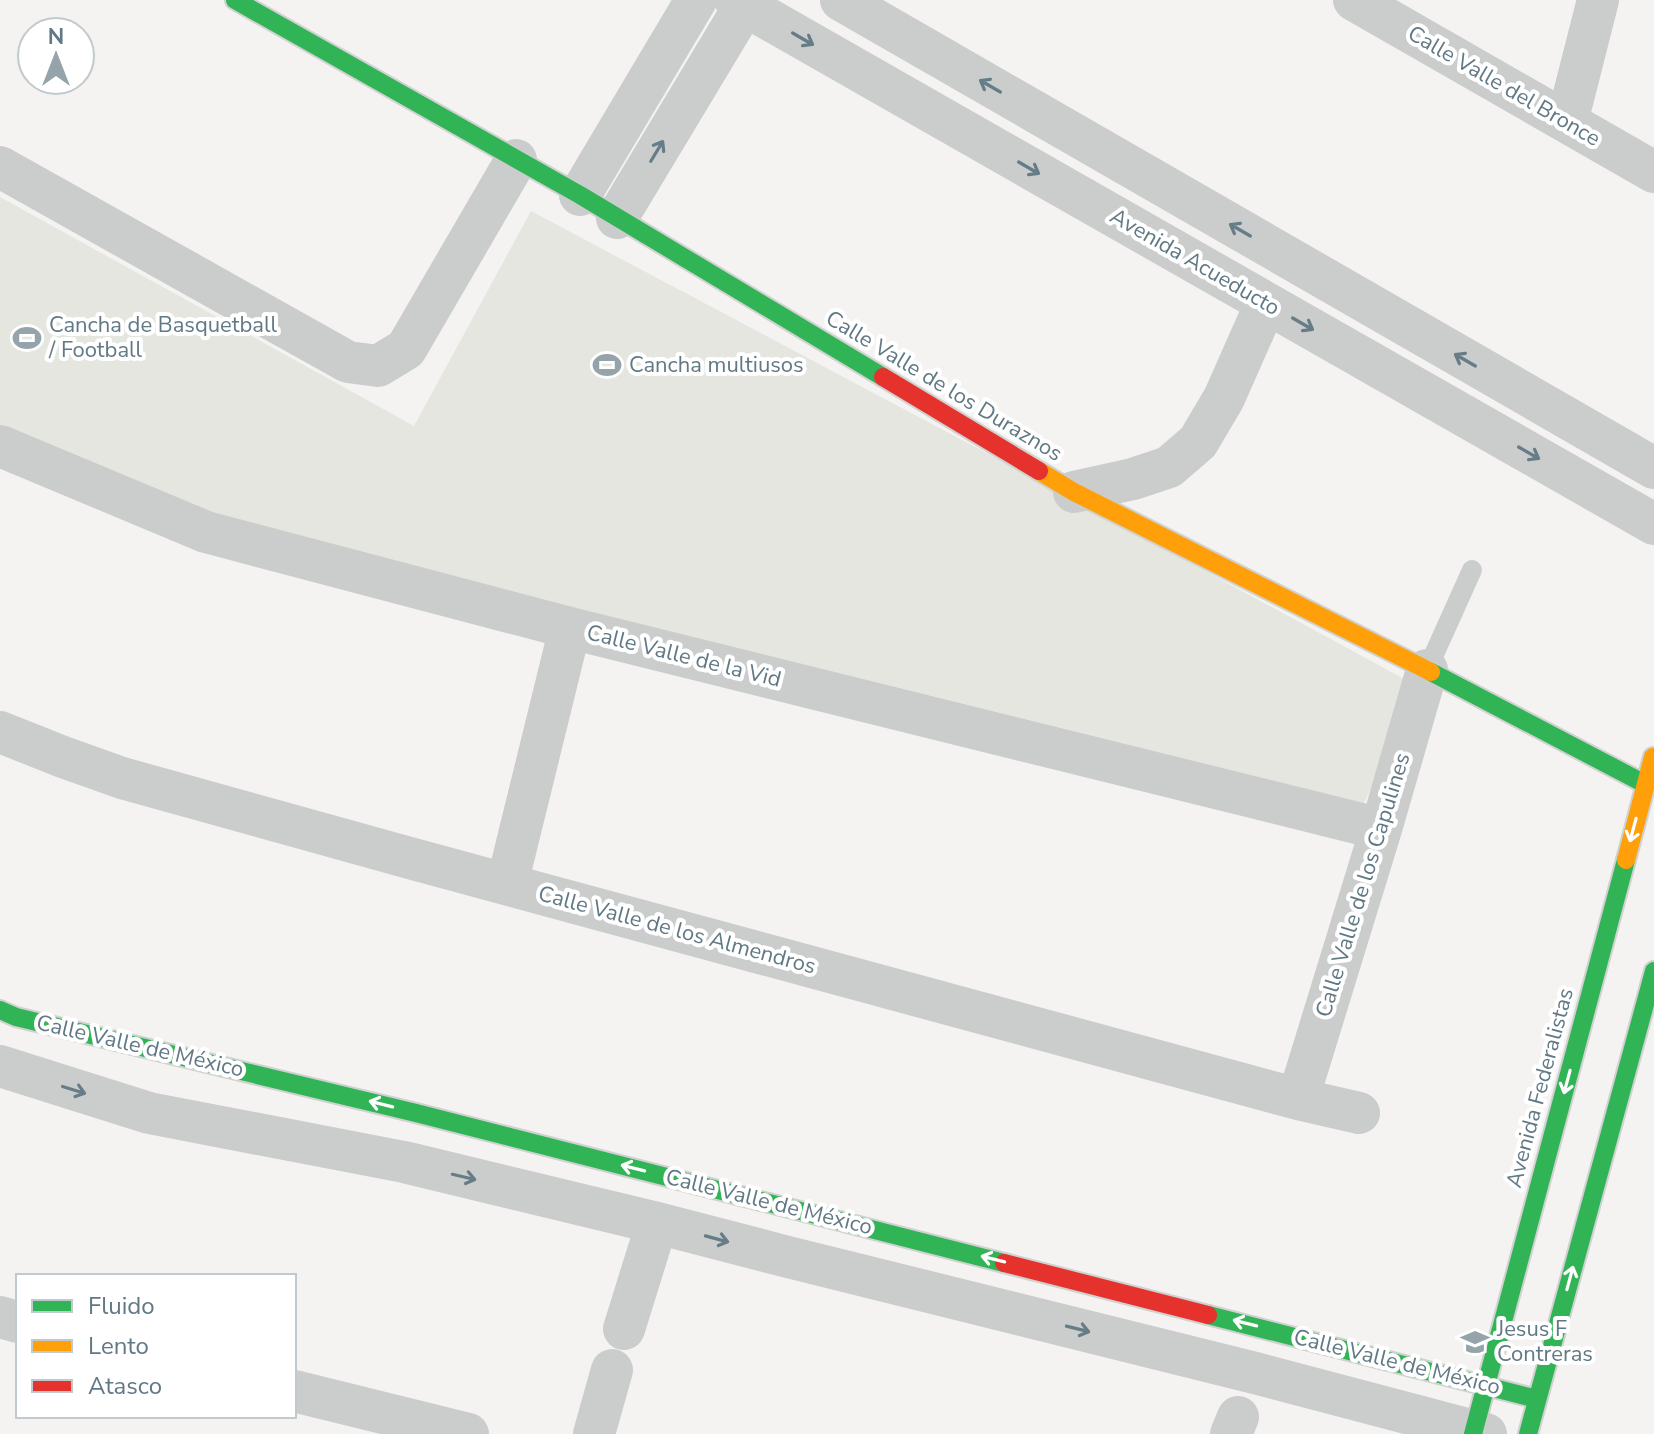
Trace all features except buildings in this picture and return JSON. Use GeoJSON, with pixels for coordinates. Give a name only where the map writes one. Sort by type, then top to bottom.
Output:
{"type":"FeatureCollection","features":[{"type":"Feature","properties":{"kind":"street","name":"Calle Valle de los Duraznos"},"geometry":{"type":"LineString","coordinates":[[235,0],[580,195],[1074,492],[1645,784]]}},
{"type":"Feature","properties":{"kind":"street"},"geometry":{"type":"LineString","coordinates":[[580,195],[696,0]]}},
{"type":"Feature","properties":{"kind":"street"},"geometry":{"type":"LineString","coordinates":[[841,0],[1654,468]]}},
{"type":"Feature","properties":{"kind":"street","name":"Calle Valle del Bronce"},"geometry":{"type":"LineString","coordinates":[[1354,0],[1654,172]]}},
{"type":"Feature","properties":{"kind":"street"},"geometry":{"type":"LineString","coordinates":[[1567,122],[1598,0]]}},
{"type":"Feature","properties":{"kind":"street"},"geometry":{"type":"LineString","coordinates":[[617,218],[743,2]]}},
{"type":"Feature","properties":{"kind":"street","name":"Avenida Acueducto"},"geometry":{"type":"LineString","coordinates":[[743,2],[1654,524]]}},
{"type":"Feature","properties":{"kind":"street"},"geometry":{"type":"LineString","coordinates":[[0,167],[348,362],[378,366],[406,349],[516,160]]}},
{"type":"Feature","properties":{"kind":"street"},"geometry":{"type":"LineString","coordinates":[[1074,492],[1133,479],[1169,467],[1198,442],[1224,398],[1266,303]]}},
{"type":"Feature","properties":{"kind":"street","name":"Calle Valle de la Vid"},"geometry":{"type":"LineString","coordinates":[[0,446],[206,532],[570,628],[1381,829]]}},
{"type":"Feature","properties":{"kind":"street"},"geometry":{"type":"LineString","coordinates":[[507,884],[570,628]]}},
{"type":"Feature","properties":{"kind":"street","name":"Calle Valle de los Capulines"},"geometry":{"type":"LineString","coordinates":[[1298,1099],[1427,670]]}},
{"type":"Feature","properties":{"kind":"street","name":"Calle Valle de los Almendros"},"geometry":{"type":"LineString","coordinates":[[0,732],[122,778],[1298,1099],[1359,1113]]}},
{"type":"Feature","properties":{"kind":"street","name":"Avenida Federalistas"},"geometry":{"type":"LineString","coordinates":[[1477,1433],[1486,1385],[1654,755]]}},
{"type":"Feature","properties":{"kind":"street"},"geometry":{"type":"LineString","coordinates":[[1528,1434],[1654,971]]}},
{"type":"Feature","properties":{"kind":"street","name":"Calle Valle de México"},"geometry":{"type":"LineString","coordinates":[[0,1010],[16,1017],[416,1113],[1537,1399]]}},
{"type":"Feature","properties":{"kind":"street","name":"Calle Valle de México"},"geometry":{"type":"LineString","coordinates":[[0,1066],[149,1113],[404,1162],[1255,1373],[1477,1433]]}},
{"type":"Feature","properties":{"kind":"street"},"geometry":{"type":"LineString","coordinates":[[404,1162],[416,1113]]}},
{"type":"Feature","properties":{"kind":"street"},"geometry":{"type":"LineString","coordinates":[[624,1329],[657,1223]]}},
{"type":"Feature","properties":{"kind":"street"},"geometry":{"type":"LineString","coordinates":[[594,1434],[612,1370]]}},
{"type":"Feature","properties":{"kind":"street"},"geometry":{"type":"LineString","coordinates":[[296,1391],[468,1434]]}},
{"type":"Feature","properties":{"kind":"lane"},"geometry":{"type":"LineString","coordinates":[[1427,670],[1472,570]]}},
{"type":"Feature","properties":{"kind":"shaded area"},"geometry":{"type":"Polygon","coordinates":[[[0,197],[414,426],[531,211],[1417,686],[1360,812],[215,517],[0,433],[0,197]]]}},
{"type":"Feature","properties":{"kind":"traffic: fast"},"geometry":{"type":"LineString","coordinates":[[235,0],[580,195],[883,377]]}},
{"type":"Feature","properties":{"kind":"traffic: fast"},"geometry":{"type":"LineString","coordinates":[[1431,672],[1645,784]]}},
{"type":"Feature","properties":{"kind":"traffic: fast"},"geometry":{"type":"LineString","coordinates":[[1473,1434],[1626,860]]}},
{"type":"Feature","properties":{"kind":"traffic: fast"},"geometry":{"type":"LineString","coordinates":[[1528,1434],[1654,971]]}},
{"type":"Feature","properties":{"kind":"traffic: fast"},"geometry":{"type":"LineString","coordinates":[[0,1010],[16,1017],[416,1113],[1004,1263]]}},
{"type":"Feature","properties":{"kind":"traffic: fast"},"geometry":{"type":"LineString","coordinates":[[1208,1315],[1537,1399]]}},
{"type":"Feature","properties":{"kind":"traffic: slow"},"geometry":{"type":"LineString","coordinates":[[1039,471],[1074,492],[1431,672]]}},
{"type":"Feature","properties":{"kind":"traffic: slow"},"geometry":{"type":"LineString","coordinates":[[1626,860],[1653,757]]}},
{"type":"Feature","properties":{"kind":"traffic: jam"},"geometry":{"type":"LineString","coordinates":[[883,377],[1039,471]]}},
{"type":"Feature","properties":{"kind":"traffic: jam"},"geometry":{"type":"LineString","coordinates":[[1004,1263],[1208,1315]]}},
{"type":"Feature","properties":{"kind":"place","name":"Cancha de Basquetball / Football"},"geometry":{"type":"Point","coordinates":[27,338]}},
{"type":"Feature","properties":{"kind":"place","name":"Cancha multiusos"},"geometry":{"type":"Point","coordinates":[607,365]}},
{"type":"Feature","properties":{"kind":"place","name":"Jesus F Contreras"},"geometry":{"type":"Point","coordinates":[1475,1342]}}]}
